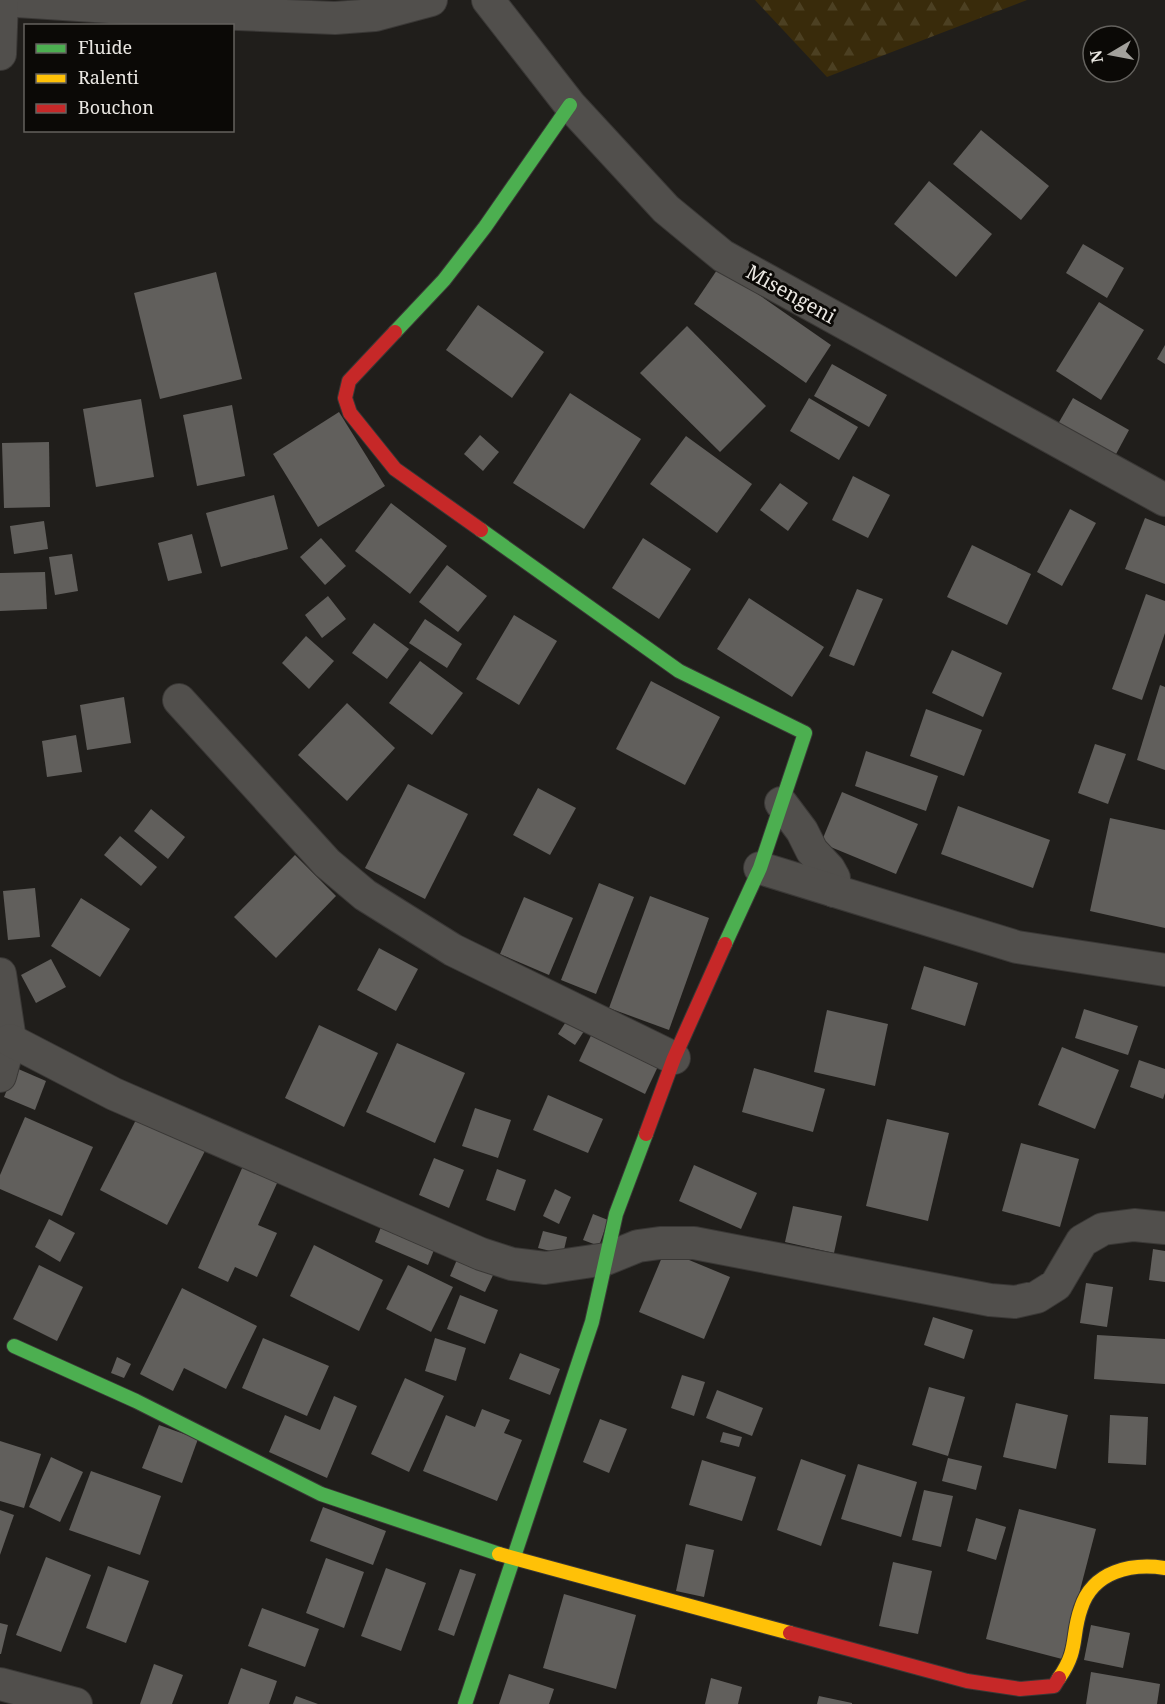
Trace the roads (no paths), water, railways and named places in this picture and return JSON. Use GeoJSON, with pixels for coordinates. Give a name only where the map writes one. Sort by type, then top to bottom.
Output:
{"type":"FeatureCollection","features":[{"type":"Feature","properties":{"kind":"street"},"geometry":{"type":"LineString","coordinates":[[0,54],[1,0],[188,12],[335,18],[375,15],[431,0]]}},
{"type":"Feature","properties":{"kind":"street","name":"Misengeni"},"geometry":{"type":"LineString","coordinates":[[488,0],[570,105],[666,208],[723,256],[1165,500]]}},
{"type":"Feature","properties":{"kind":"street"},"geometry":{"type":"LineString","coordinates":[[465,1704],[592,1322],[616,1214],[674,1058],[760,868],[805,734],[678,671],[395,469],[350,413],[345,398],[349,381],[444,280],[485,227],[570,105]]}},
{"type":"Feature","properties":{"kind":"street"},"geometry":{"type":"LineString","coordinates":[[179,700],[327,863],[365,895],[453,950],[674,1058]]}},
{"type":"Feature","properties":{"kind":"street"},"geometry":{"type":"LineString","coordinates":[[781,803],[802,831],[812,851],[829,869],[834,878],[834,891]]}},
{"type":"Feature","properties":{"kind":"street"},"geometry":{"type":"LineString","coordinates":[[760,868],[1017,947],[1165,970]]}},
{"type":"Feature","properties":{"kind":"street"},"geometry":{"type":"LineString","coordinates":[[0,974],[10,1040],[0,1076]]}},
{"type":"Feature","properties":{"kind":"street"},"geometry":{"type":"LineString","coordinates":[[10,1040],[114,1094],[481,1254],[512,1264],[545,1268],[606,1259],[638,1246],[660,1243],[694,1244],[990,1300],[1015,1302],[1037,1297],[1056,1285],[1082,1241],[1103,1229],[1134,1225],[1165,1228]]}},
{"type":"Feature","properties":{"kind":"street"},"geometry":{"type":"LineString","coordinates":[[14,1346],[136,1401],[321,1494],[512,1559],[967,1681],[1020,1689],[1054,1686],[1073,1657],[1082,1607],[1096,1584],[1115,1570],[1148,1565],[1165,1568]]}},
{"type":"Feature","properties":{"kind":"street"},"geometry":{"type":"LineString","coordinates":[[0,1684],[76,1704]]}}]}
